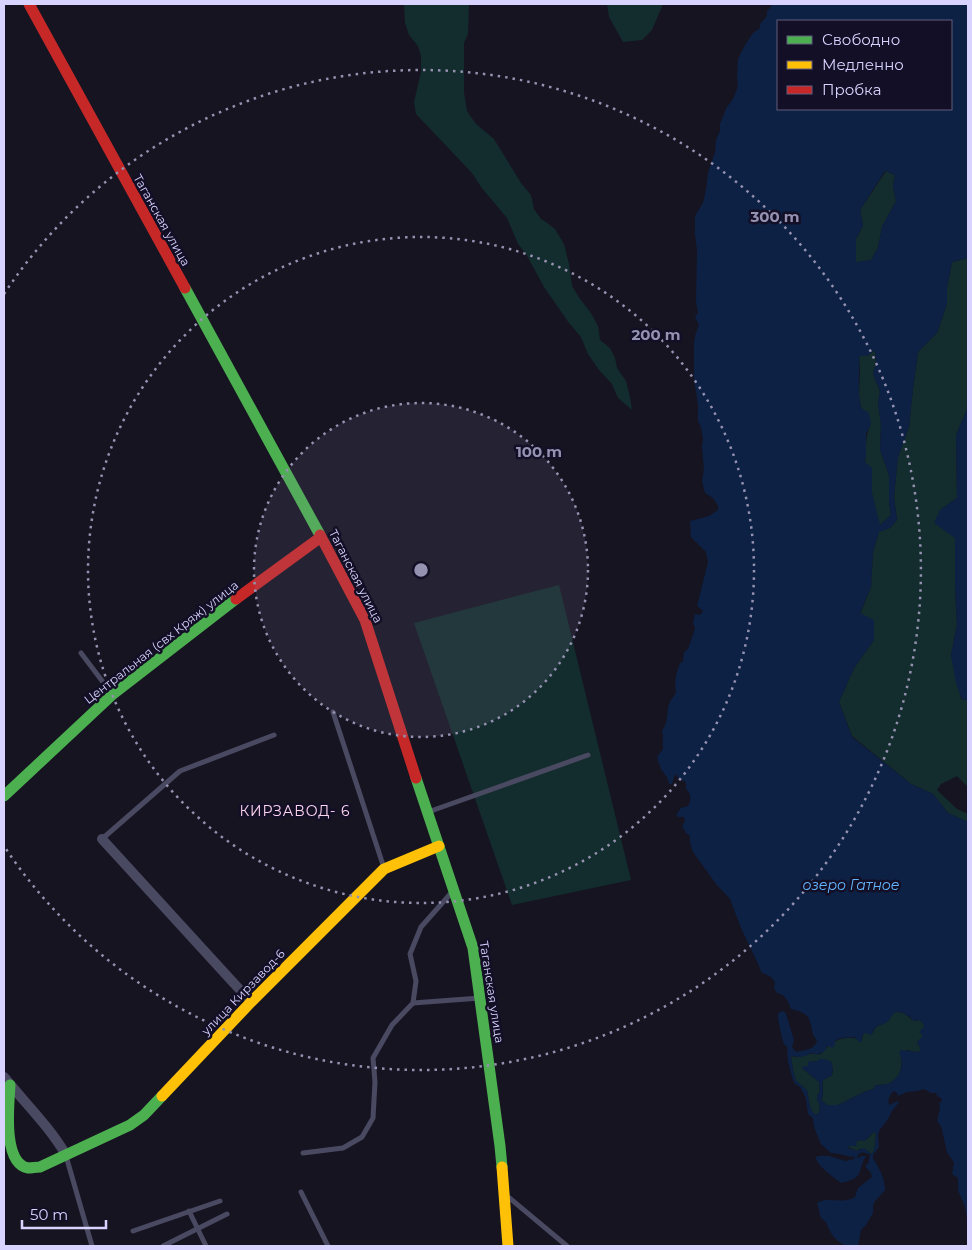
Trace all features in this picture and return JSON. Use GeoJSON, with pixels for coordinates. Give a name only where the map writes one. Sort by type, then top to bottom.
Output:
{"type":"FeatureCollection","features":[{"type":"Feature","properties":{"kind":"street","name":"Таганская улица"},"geometry":{"type":"LineString","coordinates":[[29,4],[365,620],[473,948],[500,1146],[508,1246]]}},
{"type":"Feature","properties":{"kind":"street","name":"Центральная (свх Кряж) улица"},"geometry":{"type":"LineString","coordinates":[[4,796],[112,695],[320,537]]}},
{"type":"Feature","properties":{"kind":"street"},"geometry":{"type":"LineString","coordinates":[[102,839],[251,1002]]}},
{"type":"Feature","properties":{"kind":"street","name":"улица Кирзавод-6"},"geometry":{"type":"LineString","coordinates":[[7,1081],[7,1140],[9,1149],[17,1164],[23,1168],[40,1167],[130,1125],[144,1115],[251,1002],[384,869],[439,846]]}},
{"type":"Feature","properties":{"kind":"street"},"geometry":{"type":"LineString","coordinates":[[7,1081],[36,1114],[66,1155]]}},
{"type":"Feature","properties":{"kind":"lane"},"geometry":{"type":"LineString","coordinates":[[81,654],[112,695]]}},
{"type":"Feature","properties":{"kind":"lane"},"geometry":{"type":"LineString","coordinates":[[332,712],[384,869]]}},
{"type":"Feature","properties":{"kind":"lane"},"geometry":{"type":"LineString","coordinates":[[102,839],[180,771],[274,735]]}},
{"type":"Feature","properties":{"kind":"lane"},"geometry":{"type":"LineString","coordinates":[[428,813],[588,755]]}},
{"type":"Feature","properties":{"kind":"lane"},"geometry":{"type":"LineString","coordinates":[[302,1153],[344,1148],[362,1137],[373,1118],[375,1082],[373,1058],[392,1025],[413,1003],[416,981],[410,954],[421,927],[454,890]]}},
{"type":"Feature","properties":{"kind":"lane"},"geometry":{"type":"LineString","coordinates":[[413,1003],[480,998]]}},
{"type":"Feature","properties":{"kind":"lane"},"geometry":{"type":"LineString","coordinates":[[66,1155],[92,1246]]}},
{"type":"Feature","properties":{"kind":"lane"},"geometry":{"type":"LineString","coordinates":[[301,1192],[328,1246]]}},
{"type":"Feature","properties":{"kind":"lane"},"geometry":{"type":"LineString","coordinates":[[504,1193],[567,1246]]}},
{"type":"Feature","properties":{"kind":"lane"},"geometry":{"type":"LineString","coordinates":[[133,1231],[220,1200]]}},
{"type":"Feature","properties":{"kind":"lane"},"geometry":{"type":"LineString","coordinates":[[189,1211],[206,1246]]}},
{"type":"Feature","properties":{"kind":"lane"},"geometry":{"type":"LineString","coordinates":[[163,1246],[227,1214]]}},
{"type":"Feature","properties":{"kind":"green space"},"geometry":{"type":"Polygon","coordinates":[[[404,4],[469,4],[468,34],[464,43],[464,92],[467,111],[476,124],[494,139],[521,183],[531,195],[534,209],[541,219],[555,229],[564,244],[572,286],[598,326],[600,340],[610,348],[615,358],[617,368],[626,381],[632,410],[618,398],[612,384],[588,354],[581,337],[544,287],[526,254],[518,244],[507,218],[472,173],[416,114],[414,102],[421,72],[421,56],[418,46],[409,35],[405,23],[404,4]]]}},
{"type":"Feature","properties":{"kind":"green space"},"geometry":{"type":"Polygon","coordinates":[[[607,4],[663,4],[652,30],[642,40],[623,42],[609,17],[607,4]]]}},
{"type":"Feature","properties":{"kind":"green space"},"geometry":{"type":"Polygon","coordinates":[[[886,171],[895,175],[893,186],[896,201],[882,227],[878,248],[871,260],[856,263],[856,239],[863,226],[860,210],[886,171]]]}},
{"type":"Feature","properties":{"kind":"green space"},"geometry":{"type":"Polygon","coordinates":[[[968,258],[968,407],[956,435],[957,498],[940,510],[955,538],[957,625],[951,655],[961,699],[968,700],[968,787],[957,776],[941,784],[937,790],[957,809],[968,814],[968,822],[948,813],[933,794],[911,784],[852,736],[839,702],[854,668],[874,640],[860,614],[871,587],[873,552],[879,531],[890,528],[897,520],[894,497],[898,457],[909,427],[918,352],[937,333],[947,304],[947,287],[952,262],[968,258]]]}},
{"type":"Feature","properties":{"kind":"green space"},"geometry":{"type":"Polygon","coordinates":[[[875,350],[876,363],[873,374],[880,391],[878,403],[881,425],[880,450],[889,475],[891,515],[879,526],[865,462],[867,438],[871,424],[861,408],[859,396],[859,355],[867,356],[875,350]]]}},
{"type":"Feature","properties":{"kind":"green space"},"geometry":{"type":"Polygon","coordinates":[[[559,585],[631,880],[512,905],[414,623],[559,585]]]}},
{"type":"Feature","properties":{"kind":"green space"},"geometry":{"type":"Polygon","coordinates":[[[895,1012],[904,1013],[916,1021],[920,1020],[924,1025],[920,1032],[922,1037],[917,1042],[920,1051],[907,1050],[901,1056],[900,1073],[892,1082],[875,1086],[874,1089],[838,1105],[827,1105],[821,1100],[823,1080],[832,1075],[831,1062],[822,1060],[808,1062],[808,1066],[802,1068],[819,1082],[820,1091],[817,1099],[820,1106],[819,1113],[815,1115],[810,1107],[807,1090],[796,1081],[791,1056],[821,1054],[829,1045],[845,1038],[862,1040],[863,1034],[873,1033],[876,1027],[884,1024],[895,1012]]]}},
{"type":"Feature","properties":{"kind":"green space"},"geometry":{"type":"Polygon","coordinates":[[[874,1132],[876,1133],[875,1145],[874,1152],[871,1154],[867,1150],[860,1149],[857,1151],[847,1147],[854,1146],[857,1141],[868,1139],[874,1132]]]}},
{"type":"Feature","properties":{"kind":"water","name":"озеро Гатное"},"geometry":{"type":"Polygon","coordinates":[[[773,4],[968,4],[968,258],[952,262],[947,287],[947,304],[937,333],[918,352],[909,427],[898,457],[894,497],[897,520],[890,528],[879,532],[873,552],[871,587],[860,613],[874,620],[874,640],[854,668],[839,702],[852,737],[911,784],[933,794],[948,813],[968,822],[968,1224],[965,1207],[958,1190],[958,1178],[952,1174],[954,1163],[947,1152],[941,1126],[937,1121],[941,1098],[936,1093],[931,1093],[924,1089],[907,1092],[898,1096],[894,1091],[888,1101],[890,1105],[897,1101],[899,1102],[879,1131],[879,1147],[873,1155],[873,1159],[883,1178],[885,1190],[873,1205],[873,1213],[861,1230],[858,1246],[845,1245],[834,1237],[826,1222],[820,1216],[817,1203],[826,1200],[845,1200],[855,1197],[858,1188],[872,1177],[865,1166],[868,1164],[870,1155],[859,1154],[858,1158],[866,1156],[859,1174],[854,1179],[841,1183],[824,1169],[815,1158],[818,1156],[830,1156],[845,1161],[855,1157],[831,1153],[821,1144],[814,1127],[813,1118],[808,1114],[804,1094],[793,1080],[788,1062],[787,1047],[782,1039],[778,1015],[784,1011],[786,1014],[794,1040],[792,1047],[796,1052],[809,1049],[816,1043],[817,1040],[813,1034],[809,1018],[791,1009],[786,998],[777,993],[774,988],[775,982],[771,977],[761,972],[730,899],[716,884],[693,852],[690,836],[682,826],[685,821],[684,817],[676,815],[681,808],[688,806],[690,801],[685,781],[680,780],[675,774],[672,784],[669,784],[657,757],[663,749],[662,731],[666,723],[669,704],[676,693],[675,681],[677,671],[680,663],[683,662],[684,652],[688,649],[695,629],[693,622],[695,614],[700,615],[703,611],[697,606],[708,562],[706,552],[691,537],[690,521],[709,516],[718,510],[718,506],[713,498],[705,493],[702,481],[704,470],[703,438],[698,421],[698,405],[694,379],[694,345],[699,325],[695,317],[698,313],[696,302],[697,251],[695,216],[703,203],[720,124],[738,86],[738,59],[753,33],[760,28],[760,24],[767,16],[767,11],[773,4]],[[885,171],[860,210],[863,226],[856,239],[856,262],[871,260],[878,248],[882,227],[896,201],[893,186],[895,175],[885,171]],[[875,350],[867,356],[859,356],[859,395],[861,408],[869,413],[871,424],[866,434],[865,462],[872,468],[872,493],[880,525],[891,515],[889,475],[880,450],[881,425],[878,403],[880,391],[873,374],[876,363],[875,350]],[[895,1012],[887,1022],[876,1027],[872,1035],[863,1034],[861,1042],[855,1037],[841,1038],[835,1041],[835,1045],[832,1048],[828,1046],[821,1053],[810,1053],[801,1057],[791,1056],[796,1081],[807,1090],[813,1113],[816,1115],[819,1113],[820,1106],[817,1096],[820,1091],[819,1082],[802,1068],[808,1066],[808,1062],[815,1062],[821,1059],[831,1062],[833,1068],[832,1075],[823,1080],[821,1100],[827,1105],[838,1105],[874,1089],[875,1086],[888,1084],[896,1078],[902,1066],[899,1052],[901,1050],[920,1051],[917,1042],[922,1037],[922,1034],[919,1032],[924,1025],[920,1020],[913,1020],[902,1012],[895,1012]],[[874,1132],[867,1139],[857,1141],[857,1146],[847,1148],[857,1151],[864,1148],[871,1154],[873,1153],[876,1133],[874,1132]]]}},
{"type":"Feature","properties":{"kind":"water"},"geometry":{"type":"Polygon","coordinates":[[[968,407],[968,700],[962,699],[956,683],[951,655],[957,625],[955,538],[934,523],[940,510],[957,498],[956,435],[968,407]]]}},
{"type":"Feature","properties":{"kind":"traffic: fast"},"geometry":{"type":"LineString","coordinates":[[185,288],[320,535]]}},
{"type":"Feature","properties":{"kind":"traffic: fast"},"geometry":{"type":"LineString","coordinates":[[4,796],[112,695],[236,599]]}},
{"type":"Feature","properties":{"kind":"traffic: fast"},"geometry":{"type":"LineString","coordinates":[[416,778],[473,948],[502,1167]]}},
{"type":"Feature","properties":{"kind":"traffic: fast"},"geometry":{"type":"LineString","coordinates":[[10,1085],[8,1118],[11,1145],[14,1156],[20,1164],[28,1168],[40,1167],[130,1125],[144,1115],[162,1096]]}},
{"type":"Feature","properties":{"kind":"traffic: slow"},"geometry":{"type":"LineString","coordinates":[[162,1096],[251,1002],[384,869],[439,846]]}},
{"type":"Feature","properties":{"kind":"traffic: slow"},"geometry":{"type":"LineString","coordinates":[[502,1167],[508,1246]]}},
{"type":"Feature","properties":{"kind":"traffic: jam"},"geometry":{"type":"LineString","coordinates":[[29,4],[185,288]]}},
{"type":"Feature","properties":{"kind":"traffic: jam"},"geometry":{"type":"LineString","coordinates":[[320,535],[365,620],[416,778]]}},
{"type":"Feature","properties":{"kind":"traffic: jam"},"geometry":{"type":"LineString","coordinates":[[236,599],[321,537]]}},
{"type":"Feature","properties":{"kind":"district","name":"КИРЗАВОД- 6"},"geometry":{"type":"Point","coordinates":[295,811]}}]}
